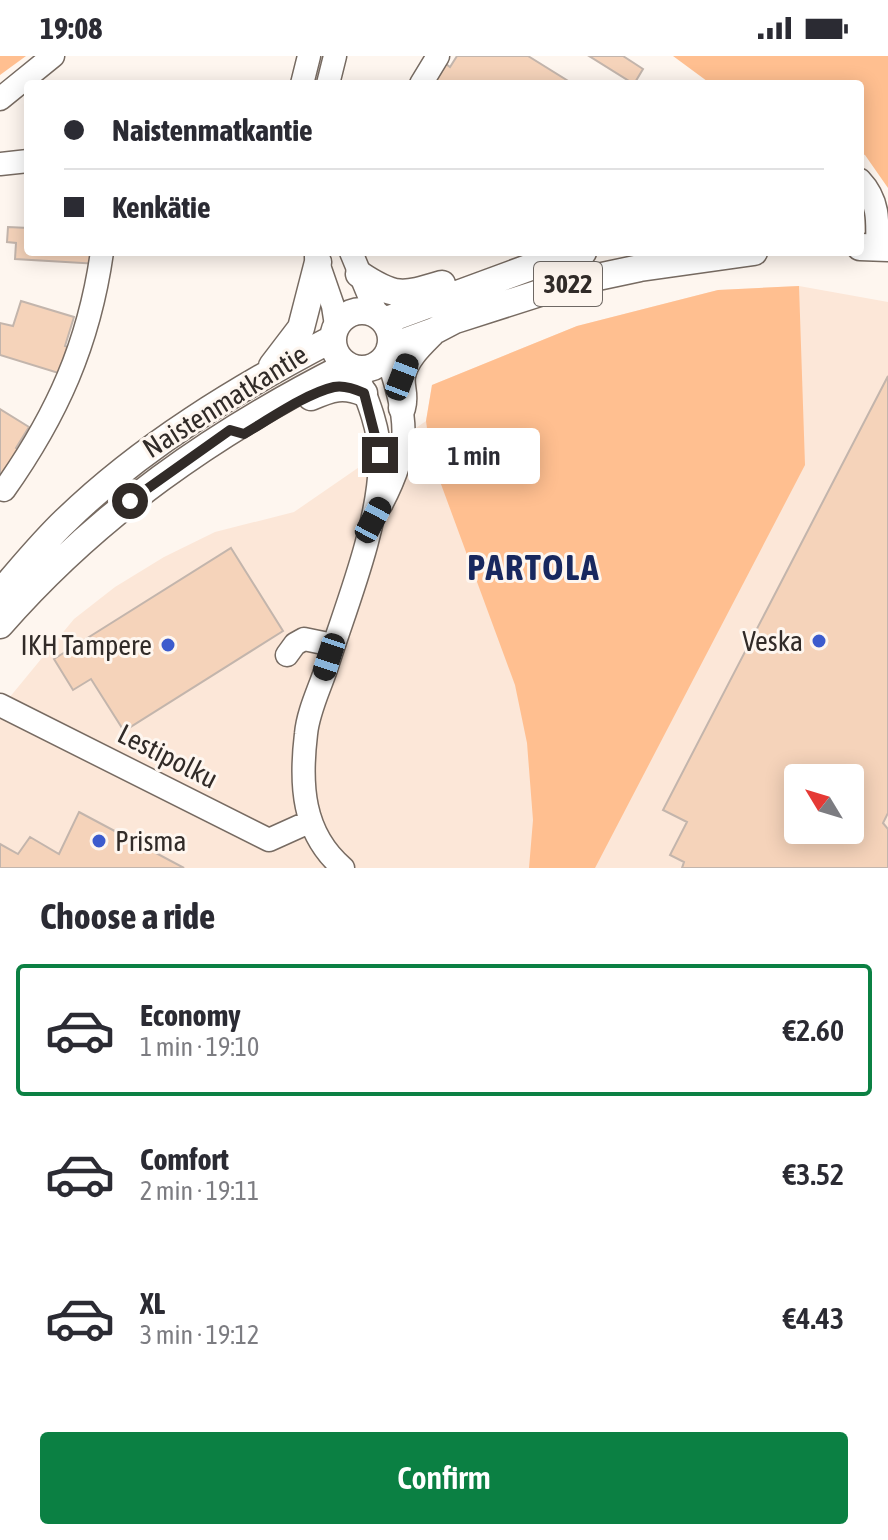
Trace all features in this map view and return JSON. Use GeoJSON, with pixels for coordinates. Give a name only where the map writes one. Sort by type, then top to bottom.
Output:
{"type":"FeatureCollection","features":[{"type":"Feature","properties":{"kind":"main road","name":"3022"},"geometry":{"type":"LineString","coordinates":[[380,318],[570,256]]}},
{"type":"Feature","properties":{"kind":"main road","name":"3022"},"geometry":{"type":"LineString","coordinates":[[389,352],[469,315],[574,282],[640,268],[726,256]]}},
{"type":"Feature","properties":{"kind":"main road"},"geometry":{"type":"LineString","coordinates":[[268,372],[301,328],[316,257]]}},
{"type":"Feature","properties":{"kind":"main road"},"geometry":{"type":"LineString","coordinates":[[355,263],[382,288],[402,295],[465,277],[488,282]]}},
{"type":"Feature","properties":{"kind":"main road"},"geometry":{"type":"LineString","coordinates":[[359,311],[380,318],[391,338],[389,352],[373,368],[355,376],[334,352],[334,332],[350,313],[359,311]]}},
{"type":"Feature","properties":{"kind":"main road"},"geometry":{"type":"LineString","coordinates":[[402,408],[405,396],[402,377],[409,360],[434,331]]}},
{"type":"Feature","properties":{"kind":"main road","name":"Naistenmatkantie"},"geometry":{"type":"LineString","coordinates":[[0,593],[66,520],[138,460],[216,404],[334,332]]}},
{"type":"Feature","properties":{"kind":"main road","name":"Naistenmatkantie"},"geometry":{"type":"LineString","coordinates":[[0,625],[74,547],[146,488],[230,430],[244,434],[334,387],[353,388],[355,376]]}},
{"type":"Feature","properties":{"kind":"street"},"geometry":{"type":"LineString","coordinates":[[0,99],[53,56]]}},
{"type":"Feature","properties":{"kind":"street"},"geometry":{"type":"LineString","coordinates":[[303,80],[309,56]]}},
{"type":"Feature","properties":{"kind":"street"},"geometry":{"type":"LineString","coordinates":[[329,80],[335,56]]}},
{"type":"Feature","properties":{"kind":"street"},"geometry":{"type":"LineString","coordinates":[[423,80],[438,56]]}},
{"type":"Feature","properties":{"kind":"street"},"geometry":{"type":"LineString","coordinates":[[0,164],[24,161]]}},
{"type":"Feature","properties":{"kind":"street"},"geometry":{"type":"LineString","coordinates":[[864,185],[874,199],[878,213],[875,247]]}},
{"type":"Feature","properties":{"kind":"street"},"geometry":{"type":"LineString","coordinates":[[0,488],[4,490],[31,452],[68,381],[87,325],[101,256]]}},
{"type":"Feature","properties":{"kind":"street"},"geometry":{"type":"LineString","coordinates":[[316,257],[333,306],[334,332]]}},
{"type":"Feature","properties":{"kind":"street"},"geometry":{"type":"LineString","coordinates":[[355,263],[380,318]]}},
{"type":"Feature","properties":{"kind":"street"},"geometry":{"type":"LineString","coordinates":[[343,868],[326,851],[309,822],[304,772],[306,731],[373,520],[396,477],[399,465],[405,436],[389,352]]}},
{"type":"Feature","properties":{"kind":"street"},"geometry":{"type":"LineString","coordinates":[[355,376],[380,455],[373,520]]}},
{"type":"Feature","properties":{"kind":"street"},"geometry":{"type":"LineString","coordinates":[[287,655],[295,644],[304,639],[333,645]]}},
{"type":"Feature","properties":{"kind":"street","name":"Lestipolku"},"geometry":{"type":"LineString","coordinates":[[0,705],[269,840],[309,822]]}},
{"type":"Feature","properties":{"kind":"shaded area"},"geometry":{"type":"Polygon","coordinates":[[[0,56],[26,56],[0,75],[0,56]]]}},
{"type":"Feature","properties":{"kind":"shaded area"},"geometry":{"type":"Polygon","coordinates":[[[673,56],[888,56],[888,188],[864,155],[864,80],[706,80],[673,56]]]}},
{"type":"Feature","properties":{"kind":"shaded area"},"geometry":{"type":"Polygon","coordinates":[[[799,286],[888,302],[888,868],[0,868],[0,709],[74,619],[115,587],[164,557],[215,532],[294,512],[426,421],[432,385],[577,326],[718,290],[799,286]]]}},
{"type":"Feature","properties":{"kind":"shaded area"},"geometry":{"type":"Polygon","coordinates":[[[799,286],[805,465],[595,868],[529,868],[533,820],[527,743],[515,685],[431,457],[426,421],[432,385],[577,326],[718,290],[799,286]]]}},
{"type":"Feature","properties":{"kind":"building"},"geometry":{"type":"Polygon","coordinates":[[[457,56],[528,56],[567,80],[436,80],[446,64],[450,67],[457,56]]]}},
{"type":"Feature","properties":{"kind":"building"},"geometry":{"type":"Polygon","coordinates":[[[589,56],[623,56],[643,69],[636,80],[628,80],[589,56]]]}},
{"type":"Feature","properties":{"kind":"building"},"geometry":{"type":"Polygon","coordinates":[[[8,227],[24,228],[24,256],[99,256],[99,264],[15,259],[16,243],[7,242],[8,227]]]}},
{"type":"Feature","properties":{"kind":"building"},"geometry":{"type":"Polygon","coordinates":[[[21,301],[74,317],[65,346],[73,348],[65,375],[0,355],[0,323],[13,326],[21,301]]]}},
{"type":"Feature","properties":{"kind":"building","name":"Veska"},"geometry":{"type":"Polygon","coordinates":[[[888,376],[888,813],[883,823],[888,829],[888,868],[682,868],[684,862],[670,855],[687,822],[663,810],[888,376]]]}},
{"type":"Feature","properties":{"kind":"building"},"geometry":{"type":"Polygon","coordinates":[[[0,409],[29,427],[16,448],[23,453],[7,478],[0,473],[0,409]]]}},
{"type":"Feature","properties":{"kind":"building","name":"IKH Tampere"},"geometry":{"type":"Polygon","coordinates":[[[231,548],[283,631],[124,731],[91,679],[73,690],[54,659],[231,548]]]}},
{"type":"Feature","properties":{"kind":"building","name":"Prisma"},"geometry":{"type":"Polygon","coordinates":[[[79,812],[184,868],[0,868],[0,844],[18,854],[30,837],[59,854],[79,812]]]}},
{"type":"Feature","properties":{"kind":"place","name":"Veska"},"geometry":{"type":"Point","coordinates":[819,641]}},
{"type":"Feature","properties":{"kind":"place","name":"IKH Tampere"},"geometry":{"type":"Point","coordinates":[168,645]}},
{"type":"Feature","properties":{"kind":"place","name":"Prisma"},"geometry":{"type":"Point","coordinates":[99,841]}},
{"type":"Feature","properties":{"kind":"district","name":"PARTOLA"},"geometry":{"type":"Point","coordinates":[534,567]}},
{"type":"Feature","properties":{"kind":"route"},"geometry":{"type":"LineString","coordinates":[[130,501],[230,430],[244,434],[334,387],[353,388],[364,393],[380,455]]}}]}
